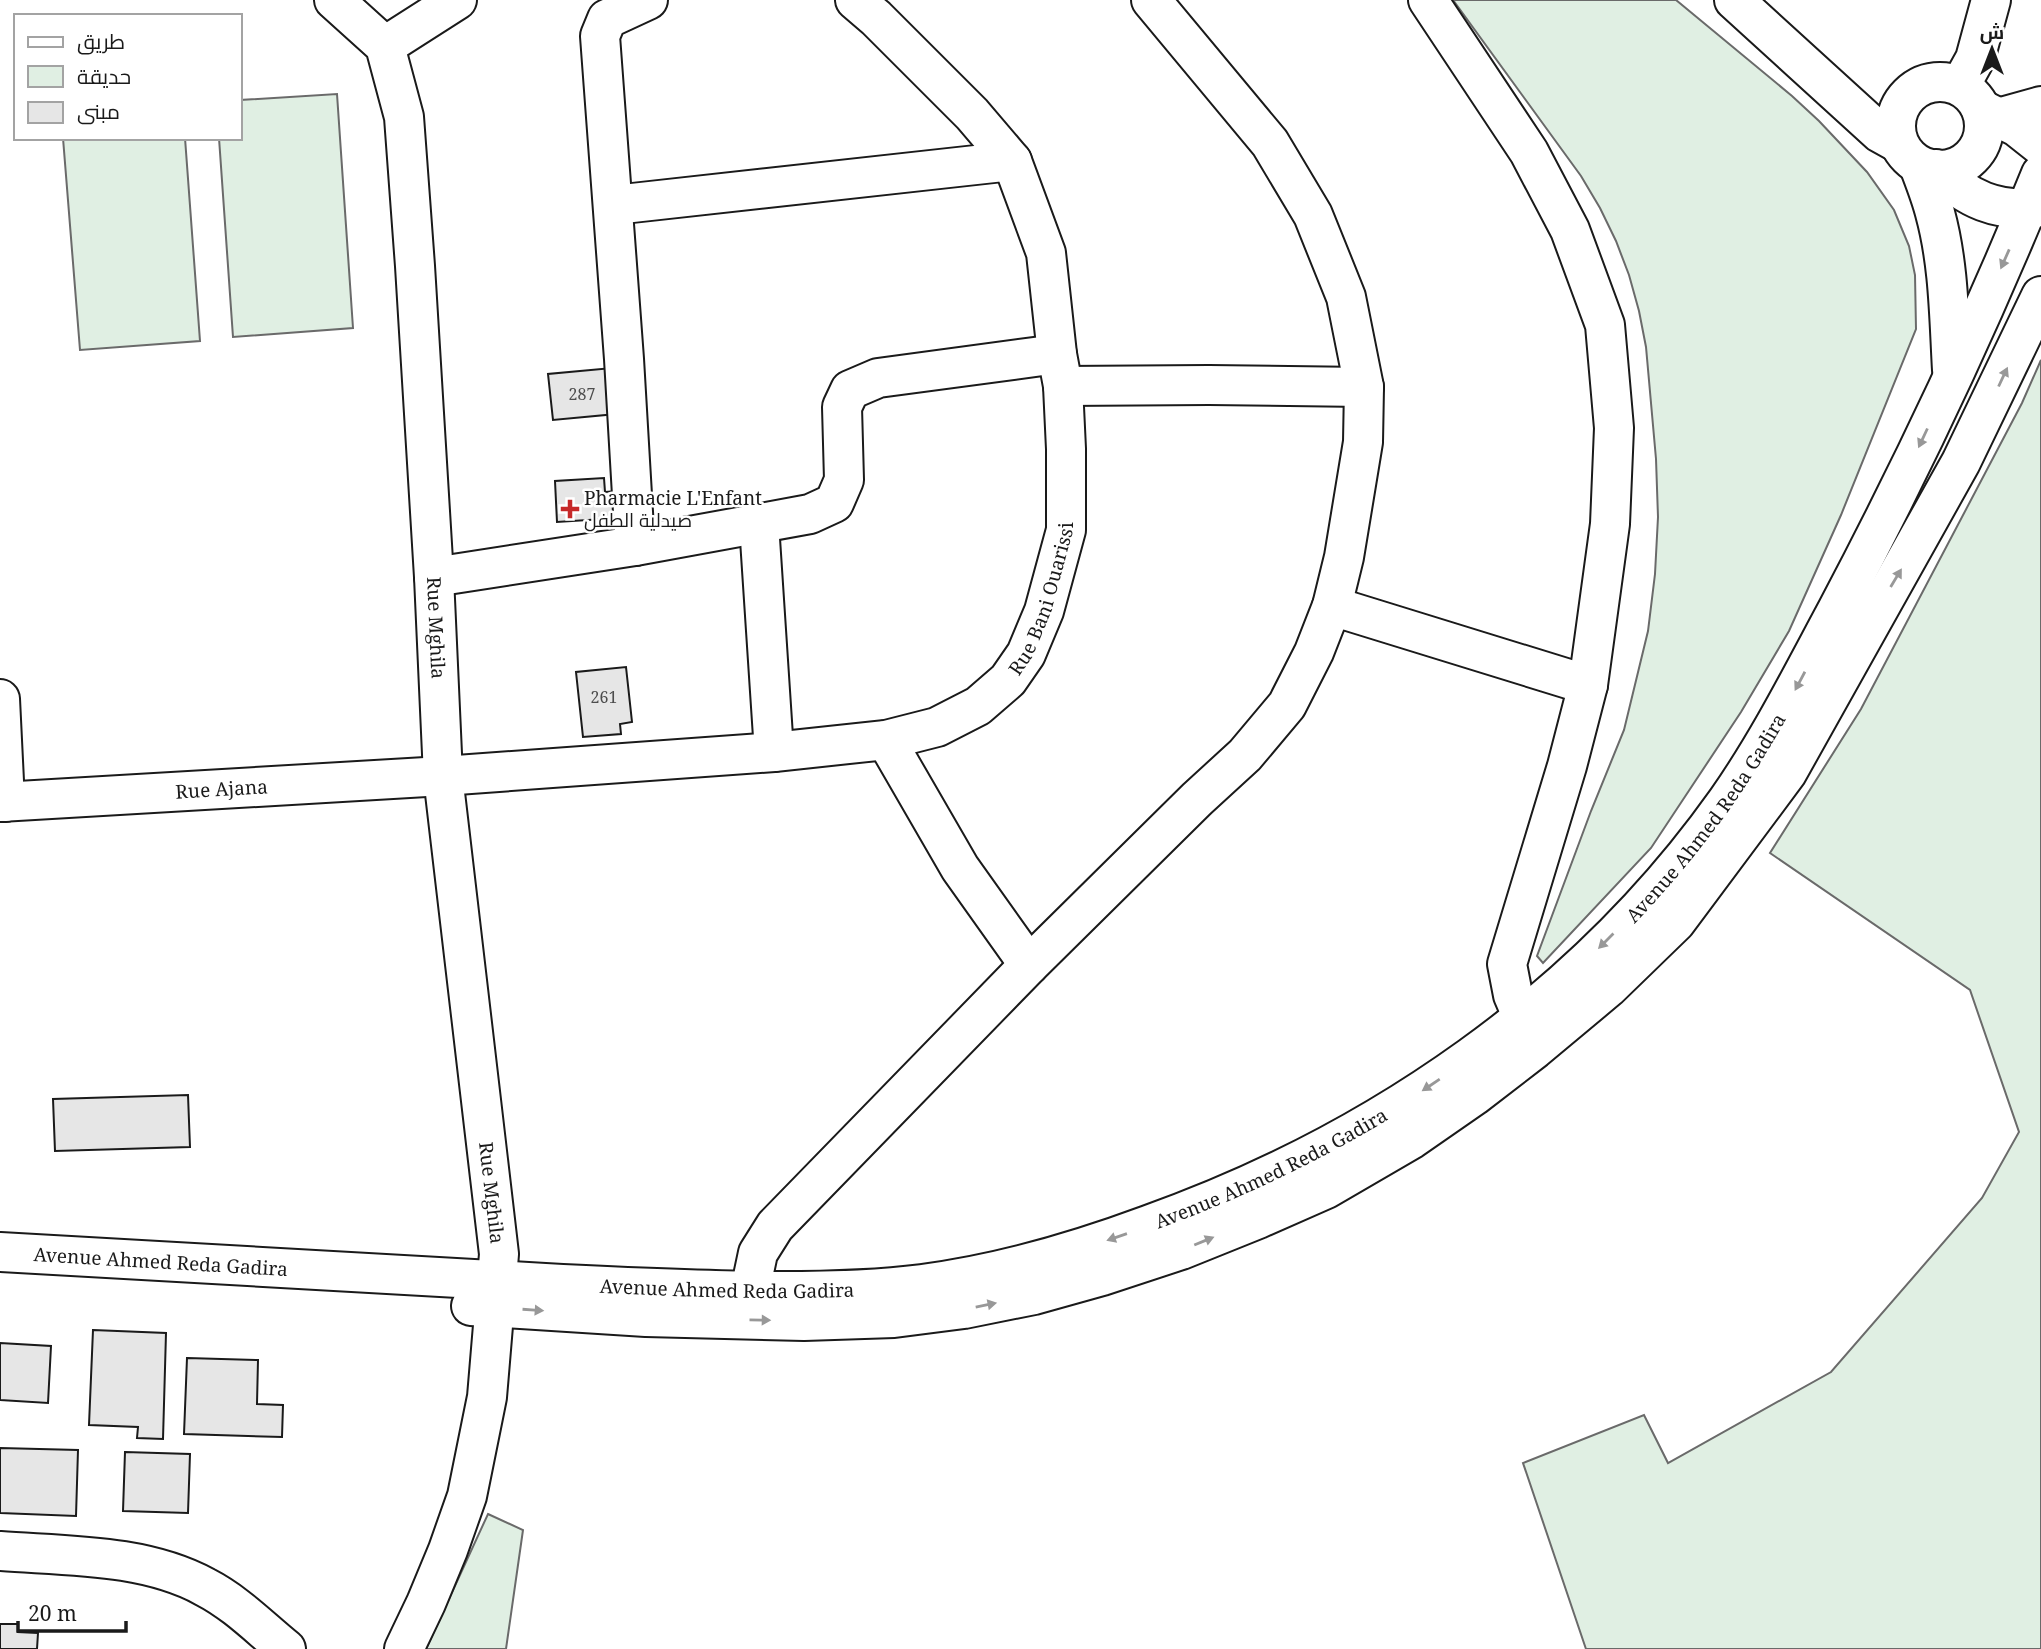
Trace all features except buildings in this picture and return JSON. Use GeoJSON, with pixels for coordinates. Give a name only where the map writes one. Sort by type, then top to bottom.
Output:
{"type":"FeatureCollection","features":[{"type":"Feature","properties":{"kind":"street"},"geometry":{"type":"LineString","coordinates":[[334,0],[385,46],[457,0]]}},
{"type":"Feature","properties":{"kind":"street"},"geometry":{"type":"LineString","coordinates":[[635,546],[614,205],[600,36],[607,19],[648,0]]}},
{"type":"Feature","properties":{"kind":"street","name":"Rue Bani Ouarissi"},"geometry":{"type":"LineString","coordinates":[[443,776],[774,752],[886,740],[937,727],[978,706],[1007,680],[1026,654],[1044,611],[1066,530],[1066,449],[1046,253],[1012,161],[972,114],[855,0]]}},
{"type":"Feature","properties":{"kind":"street"},"geometry":{"type":"LineString","coordinates":[[750,1291],[758,1254],[775,1226],[1029,965],[1245,755],[1287,705],[1314,652],[1332,606],[1344,557],[1363,442],[1364,387],[1346,297],[1314,215],[1270,143],[1151,0]]}},
{"type":"Feature","properties":{"kind":"street"},"geometry":{"type":"LineString","coordinates":[[1428,0],[1530,152],[1570,230],[1605,325],[1614,428],[1611,510],[1588,685],[1567,766],[1507,964],[1513,995],[1522,1016]]}},
{"type":"Feature","properties":{"kind":"street"},"geometry":{"type":"LineString","coordinates":[[1735,0],[1880,132],[1954,187],[1976,200],[2001,208],[2034,208]]}},
{"type":"Feature","properties":{"kind":"street"},"geometry":{"type":"LineString","coordinates":[[1918,159],[1950,170],[1964,164],[1976,153],[1983,139],[1985,124],[1975,59],[1991,0]]}},
{"type":"Feature","properties":{"kind":"street","name":"Rue Mghila"},"geometry":{"type":"LineString","coordinates":[[385,46],[404,117],[434,577],[443,776],[499,1254],[487,1397],[467,1496],[444,1560],[404,1649]]}},
{"type":"Feature","properties":{"kind":"street"},"geometry":{"type":"LineString","coordinates":[[1829,85],[1892,93],[1930,82],[1945,82],[2017,127],[2041,146]]}},
{"type":"Feature","properties":{"kind":"street"},"geometry":{"type":"LineString","coordinates":[[1915,88],[1904,99],[1897,113],[1895,128],[1918,159],[1935,214],[1948,289],[1952,376]]}},
{"type":"Feature","properties":{"kind":"street"},"geometry":{"type":"LineString","coordinates":[[1980,104],[2041,106]]}},
{"type":"Feature","properties":{"kind":"street"},"geometry":{"type":"LineString","coordinates":[[614,205],[1012,161]]}},
{"type":"Feature","properties":{"kind":"street","name":"Avenue Ahmed Reda Gadira"},"geometry":{"type":"LineString","coordinates":[[0,1278],[496,1294],[634,1288],[855,1290],[922,1284],[1034,1262],[1114,1238],[1202,1206],[1277,1173],[1349,1135],[1458,1066],[1580,967],[1633,914],[1683,858],[1726,802],[1799,683],[1880,529],[2034,208],[2041,174]]}},
{"type":"Feature","properties":{"kind":"street","name":"Avenue Ahmed Reda Gadira"},"geometry":{"type":"LineString","coordinates":[[0,1252],[496,1294],[646,1317],[804,1321],[894,1318],[1034,1296],[1101,1276],[1181,1250],[1326,1189],[1412,1139],[1474,1096],[1608,988],[1676,922],[1787,773],[1961,462],[2041,296]]}},
{"type":"Feature","properties":{"kind":"street"},"geometry":{"type":"LineString","coordinates":[[434,577],[635,546],[810,514],[834,503],[844,480],[842,407],[850,390],[878,378],[1060,370],[1209,384],[1364,387]]}},
{"type":"Feature","properties":{"kind":"street"},"geometry":{"type":"LineString","coordinates":[[754,524],[760,539],[774,752]]}},
{"type":"Feature","properties":{"kind":"street"},"geometry":{"type":"LineString","coordinates":[[1332,606],[1588,685]]}},
{"type":"Feature","properties":{"kind":"street"},"geometry":{"type":"LineString","coordinates":[[0,699],[3,802]]}},
{"type":"Feature","properties":{"kind":"street"},"geometry":{"type":"LineString","coordinates":[[886,740],[960,868],[1029,965]]}},
{"type":"Feature","properties":{"kind":"street","name":"Rue Ajana"},"geometry":{"type":"LineString","coordinates":[[3,802],[443,776]]}},
{"type":"Feature","properties":{"kind":"street"},"geometry":{"type":"LineString","coordinates":[[0,1551],[136,1562],[171,1572],[204,1586],[227,1600],[286,1649]]}},
{"type":"Feature","properties":{"kind":"green space"},"geometry":{"type":"Polygon","coordinates":[[[1453,0],[1676,0],[1792,96],[1867,172],[1894,210],[1909,246],[1915,275],[1916,329],[1841,515],[1789,631],[1741,712],[1651,848],[1543,963],[1537,956],[1624,730],[1648,631],[1658,517],[1646,347],[1629,275],[1600,208],[1581,176],[1453,0]]]}},
{"type":"Feature","properties":{"kind":"green space"},"geometry":{"type":"Polygon","coordinates":[[[337,94],[353,328],[233,337],[219,140],[242,140],[242,100],[337,94]]]}},
{"type":"Feature","properties":{"kind":"green space"},"geometry":{"type":"Polygon","coordinates":[[[63,140],[185,140],[200,341],[80,350],[63,140]]]}},
{"type":"Feature","properties":{"kind":"green space"},"geometry":{"type":"Polygon","coordinates":[[[2041,360],[2041,1649],[1586,1649],[1523,1463],[1644,1415],[1668,1463],[1831,1372],[1982,1198],[2019,1132],[1970,990],[1770,853],[1861,709],[2022,403],[2041,360]]]}},
{"type":"Feature","properties":{"kind":"green space"},"geometry":{"type":"Polygon","coordinates":[[[488,1514],[523,1530],[506,1649],[426,1649],[488,1514]]]}},
{"type":"Feature","properties":{"kind":"place","name":"Pharmacie L'Enfant صيدلية الطفل"},"geometry":{"type":"Point","coordinates":[570,509]}}]}
